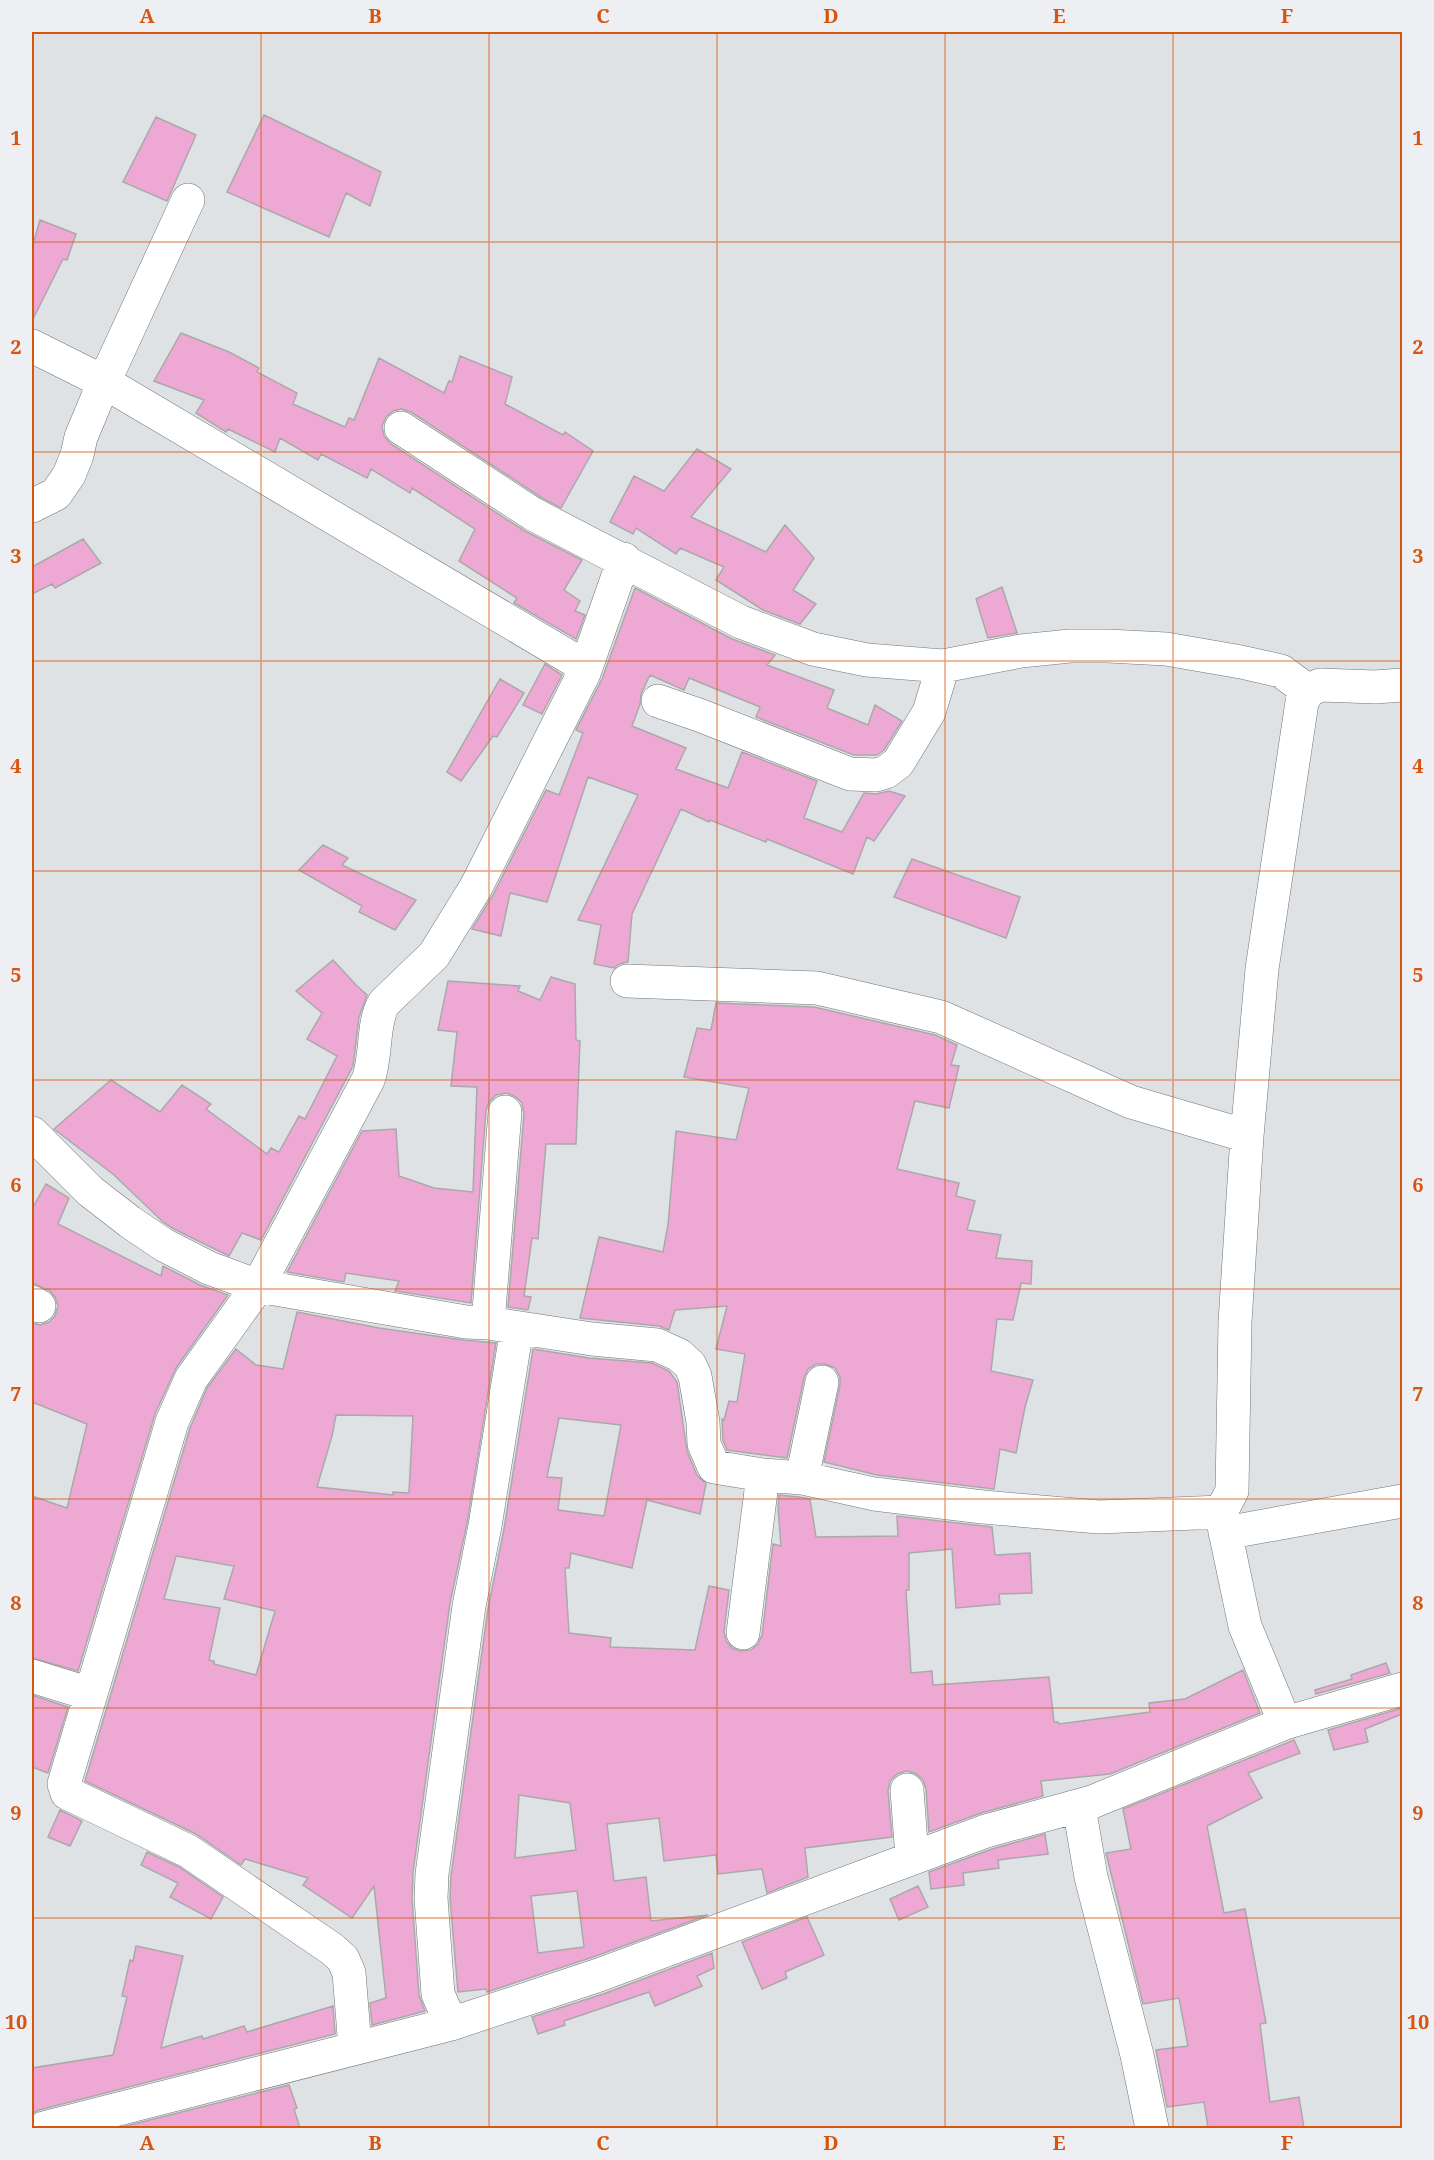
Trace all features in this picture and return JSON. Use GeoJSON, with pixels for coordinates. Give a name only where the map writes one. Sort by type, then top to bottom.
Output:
{"type":"FeatureCollection","features":[{"type":"Feature","properties":{"kind":"street"},"geometry":{"type":"LineString","coordinates":[[32,506],[56,494],[69,475],[78,455],[81,437],[104,382],[188,200]]}},
{"type":"Feature","properties":{"kind":"street"},"geometry":{"type":"LineString","coordinates":[[32,346],[104,382],[586,667]]}},
{"type":"Feature","properties":{"kind":"street"},"geometry":{"type":"LineString","coordinates":[[401,428],[533,514],[624,559],[721,612],[798,644],[867,660],[956,664],[1021,651],[1070,646],[1166,649],[1281,671],[1303,687],[1320,685],[1402,686]]}},
{"type":"Feature","properties":{"kind":"street"},"geometry":{"type":"LineString","coordinates":[[355,2047],[349,1973],[343,1959],[332,1949],[188,1851],[67,1793],[64,1784],[172,1422],[191,1379],[258,1286],[368,1080],[373,1065],[379,1011],[384,1003],[434,955],[476,886],[586,667],[624,559]]}},
{"type":"Feature","properties":{"kind":"street"},"geometry":{"type":"LineString","coordinates":[[658,701],[850,774],[876,775],[886,772],[898,763],[956,664]]}},
{"type":"Feature","properties":{"kind":"street"},"geometry":{"type":"LineString","coordinates":[[1285,1723],[1245,1626],[1223,1523],[1232,1491],[1235,1322],[1247,1136],[1262,969],[1303,687]]}},
{"type":"Feature","properties":{"kind":"street"},"geometry":{"type":"LineString","coordinates":[[627,981],[817,988],[941,1017],[1131,1102],[1247,1136]]}},
{"type":"Feature","properties":{"kind":"street"},"geometry":{"type":"LineString","coordinates":[[451,2024],[438,1994],[431,1898],[432,1874],[468,1606],[485,1526],[502,1325],[505,1112]]}},
{"type":"Feature","properties":{"kind":"street"},"geometry":{"type":"LineString","coordinates":[[32,1133],[90,1191],[130,1222],[164,1245],[208,1268],[258,1286],[466,1322],[502,1325],[592,1339],[657,1345],[679,1355],[690,1365],[695,1376],[703,1422],[704,1444],[714,1467],[763,1475],[802,1478],[874,1494],[983,1507],[1087,1516],[1223,1523],[1402,1501]]}},
{"type":"Feature","properties":{"kind":"street"},"geometry":{"type":"LineString","coordinates":[[802,1478],[822,1382]]}},
{"type":"Feature","properties":{"kind":"street"},"geometry":{"type":"LineString","coordinates":[[742,1633],[763,1475]]}},
{"type":"Feature","properties":{"kind":"street"},"geometry":{"type":"LineString","coordinates":[[32,1676],[90,1694]]}},
{"type":"Feature","properties":{"kind":"street"},"geometry":{"type":"LineString","coordinates":[[44,2128],[451,2024],[599,1975],[986,1831],[1079,1807],[1285,1723],[1402,1689]]}},
{"type":"Feature","properties":{"kind":"street"},"geometry":{"type":"LineString","coordinates":[[908,1790],[912,1858]]}},
{"type":"Feature","properties":{"kind":"street"},"geometry":{"type":"LineString","coordinates":[[1079,1807],[1091,1877],[1137,2055],[1152,2128]]}},
{"type":"Feature","properties":{"kind":"building"},"geometry":{"type":"Polygon","coordinates":[[[264,115],[381,172],[370,206],[346,193],[329,237],[227,192],[264,115]]]}},
{"type":"Feature","properties":{"kind":"building"},"geometry":{"type":"Polygon","coordinates":[[[156,117],[196,135],[167,201],[123,182],[156,117]]]}},
{"type":"Feature","properties":{"kind":"building"},"geometry":{"type":"Polygon","coordinates":[[[40,220],[76,234],[67,260],[63,259],[32,321],[32,248],[40,220]]]}},
{"type":"Feature","properties":{"kind":"building"},"geometry":{"type":"Polygon","coordinates":[[[181,333],[229,352],[259,368],[257,372],[297,393],[293,404],[345,427],[349,418],[354,420],[379,358],[444,393],[449,381],[452,382],[460,356],[512,377],[505,404],[563,435],[565,432],[593,451],[561,508],[542,498],[411,412],[401,409],[393,411],[386,417],[382,426],[384,436],[391,444],[523,530],[582,560],[564,590],[580,601],[575,611],[585,615],[576,639],[514,603],[517,598],[459,561],[475,529],[412,488],[410,493],[371,469],[367,478],[321,454],[318,460],[280,438],[275,452],[228,429],[226,432],[196,413],[204,400],[154,381],[181,333]]]}},
{"type":"Feature","properties":{"kind":"building"},"geometry":{"type":"Polygon","coordinates":[[[697,449],[731,469],[691,517],[766,552],[785,525],[814,558],[793,590],[816,604],[800,624],[763,610],[716,580],[724,567],[680,548],[676,554],[636,528],[633,534],[610,522],[634,476],[664,491],[697,449]]]}},
{"type":"Feature","properties":{"kind":"building"},"geometry":{"type":"Polygon","coordinates":[[[83,539],[101,563],[55,588],[52,584],[32,594],[32,567],[83,539]]]}},
{"type":"Feature","properties":{"kind":"building"},"geometry":{"type":"Polygon","coordinates":[[[1002,587],[1017,633],[988,638],[976,599],[1002,587]]]}},
{"type":"Feature","properties":{"kind":"building"},"geometry":{"type":"Polygon","coordinates":[[[635,588],[732,639],[775,655],[767,665],[834,690],[827,708],[868,725],[875,705],[902,721],[884,750],[877,755],[854,755],[756,717],[760,707],[689,678],[684,690],[650,675],[641,694],[632,726],[686,748],[676,769],[728,788],[742,752],[817,781],[804,818],[842,832],[864,793],[876,794],[889,791],[905,796],[874,841],[867,837],[853,874],[767,839],[766,842],[710,820],[709,822],[681,809],[632,914],[628,962],[614,968],[594,964],[601,925],[578,920],[638,795],[588,777],[547,902],[510,893],[501,936],[472,929],[493,895],[546,790],[559,795],[583,733],[576,730],[602,679],[635,588]]]}},
{"type":"Feature","properties":{"kind":"building"},"geometry":{"type":"Polygon","coordinates":[[[545,664],[562,675],[542,714],[523,705],[545,664]]]}},
{"type":"Feature","properties":{"kind":"building"},"geometry":{"type":"Polygon","coordinates":[[[500,679],[524,693],[497,737],[493,736],[461,781],[447,772],[500,679]]]}},
{"type":"Feature","properties":{"kind":"building"},"geometry":{"type":"Polygon","coordinates":[[[323,845],[348,858],[342,865],[416,900],[395,930],[359,912],[362,906],[299,870],[323,845]]]}},
{"type":"Feature","properties":{"kind":"building"},"geometry":{"type":"Polygon","coordinates":[[[912,859],[1020,897],[1006,938],[894,897],[912,859]]]}},
{"type":"Feature","properties":{"kind":"building"},"geometry":{"type":"Polygon","coordinates":[[[333,960],[367,995],[359,1017],[353,1066],[261,1240],[242,1233],[229,1256],[174,1229],[163,1222],[114,1175],[54,1129],[111,1080],[160,1112],[182,1085],[211,1104],[206,1109],[267,1154],[271,1148],[279,1152],[299,1116],[305,1119],[337,1056],[307,1039],[322,1013],[296,991],[333,960]]]}},
{"type":"Feature","properties":{"kind":"building"},"geometry":{"type":"Polygon","coordinates":[[[551,977],[575,984],[576,1040],[580,1041],[576,1144],[546,1144],[538,1239],[532,1238],[524,1296],[531,1297],[528,1310],[508,1307],[524,1114],[522,1103],[507,1093],[496,1095],[489,1102],[486,1110],[471,1303],[395,1291],[399,1281],[346,1273],[344,1282],[287,1272],[362,1131],[396,1129],[399,1176],[434,1188],[473,1192],[477,1087],[451,1086],[457,1032],[438,1030],[448,981],[520,986],[518,991],[540,1000],[551,977]]]}},
{"type":"Feature","properties":{"kind":"building"},"geometry":{"type":"Polygon","coordinates":[[[716,1003],[814,1007],[935,1035],[957,1045],[951,1065],[959,1066],[949,1108],[915,1101],[897,1169],[959,1183],[956,1196],[975,1201],[967,1230],[1001,1235],[996,1258],[1032,1261],[1031,1284],[1021,1283],[1013,1320],[997,1319],[991,1371],[1033,1380],[1016,1453],[1000,1449],[994,1489],[877,1475],[824,1462],[840,1385],[840,1377],[835,1368],[825,1364],[816,1364],[808,1369],[804,1378],[787,1458],[727,1450],[723,1440],[722,1419],[724,1420],[729,1401],[737,1402],[745,1354],[716,1349],[727,1306],[675,1310],[669,1330],[659,1326],[580,1318],[599,1237],[663,1252],[668,1225],[676,1131],[736,1140],[749,1088],[684,1077],[697,1028],[711,1030],[716,1003]]]}},
{"type":"Feature","properties":{"kind":"building"},"geometry":{"type":"Polygon","coordinates":[[[46,1184],[69,1198],[58,1224],[161,1276],[163,1266],[200,1285],[228,1295],[176,1368],[155,1414],[78,1671],[32,1658],[32,1496],[67,1508],[87,1424],[32,1402],[32,1323],[40,1325],[49,1322],[55,1316],[58,1306],[49,1290],[32,1283],[32,1209],[46,1184]]]}},
{"type":"Feature","properties":{"kind":"building"},"geometry":{"type":"Polygon","coordinates":[[[297,1312],[379,1328],[496,1343],[467,1523],[450,1603],[413,1872],[412,1899],[419,1995],[425,2011],[372,2025],[370,2003],[386,1998],[374,1886],[352,1918],[303,1885],[308,1878],[245,1859],[241,1865],[196,1834],[85,1781],[190,1428],[207,1388],[236,1349],[256,1365],[283,1369],[297,1312]],[[336,1415],[317,1487],[393,1495],[393,1492],[409,1493],[413,1416],[336,1415]],[[176,1556],[164,1599],[220,1608],[209,1660],[214,1661],[214,1664],[256,1675],[275,1611],[224,1599],[234,1566],[176,1556]]]}},
{"type":"Feature","properties":{"kind":"building"},"geometry":{"type":"Polygon","coordinates":[[[533,1349],[589,1358],[652,1363],[669,1371],[677,1382],[687,1451],[697,1475],[706,1484],[700,1514],[647,1500],[632,1568],[571,1553],[569,1568],[565,1568],[569,1633],[611,1638],[610,1647],[695,1650],[709,1586],[729,1590],[724,1631],[726,1641],[732,1648],[740,1651],[751,1650],[758,1644],[762,1635],[773,1544],[781,1546],[779,1495],[799,1497],[810,1499],[816,1537],[898,1536],[897,1516],[992,1527],[995,1555],[1030,1553],[1032,1593],[999,1594],[1000,1604],[956,1608],[952,1549],[909,1553],[909,1590],[906,1590],[911,1673],[932,1671],[933,1685],[1049,1677],[1054,1722],[1059,1724],[1150,1712],[1149,1703],[1185,1699],[1243,1670],[1260,1713],[1110,1774],[1041,1781],[1043,1796],[981,1813],[929,1832],[926,1789],[923,1780],[915,1773],[906,1771],[897,1774],[890,1781],[888,1791],[892,1837],[805,1848],[808,1877],[767,1893],[762,1869],[718,1874],[716,1855],[664,1861],[659,1818],[607,1824],[614,1881],[646,1877],[651,1921],[708,1915],[593,1957],[487,1992],[486,1989],[458,1992],[450,1898],[451,1876],[488,1609],[504,1529],[533,1349]],[[559,1418],[547,1477],[562,1478],[558,1510],[604,1516],[621,1425],[559,1418]],[[519,1795],[515,1858],[576,1850],[570,1803],[519,1795]],[[577,1891],[531,1896],[538,1953],[584,1947],[577,1891]]]}},
{"type":"Feature","properties":{"kind":"building"},"geometry":{"type":"Polygon","coordinates":[[[1386,1663],[1390,1673],[1316,1694],[1315,1690],[1352,1679],[1351,1675],[1386,1663]]]}},
{"type":"Feature","properties":{"kind":"building"},"geometry":{"type":"Polygon","coordinates":[[[32,1695],[68,1707],[48,1773],[32,1767],[32,1695]]]}},
{"type":"Feature","properties":{"kind":"building"},"geometry":{"type":"Polygon","coordinates":[[[1402,1708],[1402,1714],[1365,1729],[1368,1742],[1334,1750],[1328,1730],[1402,1708]]]}},
{"type":"Feature","properties":{"kind":"building"},"geometry":{"type":"Polygon","coordinates":[[[1294,1740],[1300,1753],[1248,1773],[1262,1798],[1207,1826],[1224,1913],[1245,1909],[1266,2023],[1260,2024],[1270,2102],[1299,2097],[1304,2128],[1208,2128],[1204,2102],[1167,2107],[1156,2050],[1188,2046],[1179,1998],[1143,2004],[1106,1853],[1131,1849],[1123,1809],[1294,1740]]]}},
{"type":"Feature","properties":{"kind":"building"},"geometry":{"type":"Polygon","coordinates":[[[60,1810],[82,1821],[70,1846],[48,1837],[60,1810]]]}},
{"type":"Feature","properties":{"kind":"building"},"geometry":{"type":"Polygon","coordinates":[[[1045,1834],[1048,1854],[998,1860],[999,1868],[963,1873],[964,1885],[931,1889],[929,1872],[992,1849],[1045,1834]]]}},
{"type":"Feature","properties":{"kind":"building"},"geometry":{"type":"Polygon","coordinates":[[[147,1852],[179,1867],[223,1897],[211,1919],[170,1897],[178,1883],[141,1865],[147,1852]]]}},
{"type":"Feature","properties":{"kind":"building"},"geometry":{"type":"Polygon","coordinates":[[[918,1886],[928,1907],[899,1920],[890,1899],[918,1886]]]}},
{"type":"Feature","properties":{"kind":"building"},"geometry":{"type":"Polygon","coordinates":[[[807,1917],[824,1955],[785,1972],[787,1978],[762,1989],[742,1942],[807,1917]]]}},
{"type":"Feature","properties":{"kind":"building"},"geometry":{"type":"Polygon","coordinates":[[[136,1946],[183,1956],[161,2048],[202,2036],[203,2039],[244,2026],[247,2032],[333,2006],[335,2034],[39,2110],[32,2114],[32,2068],[113,2055],[127,1997],[122,1996],[130,1960],[133,1961],[136,1946]]]}},
{"type":"Feature","properties":{"kind":"building"},"geometry":{"type":"Polygon","coordinates":[[[712,1953],[714,1968],[697,1976],[702,1986],[655,2006],[649,1992],[564,2021],[565,2025],[538,2034],[532,2017],[606,1993],[712,1953]]]}},
{"type":"Feature","properties":{"kind":"building"},"geometry":{"type":"Polygon","coordinates":[[[289,2085],[297,2108],[294,2109],[300,2128],[118,2128],[289,2085]]]}}]}
